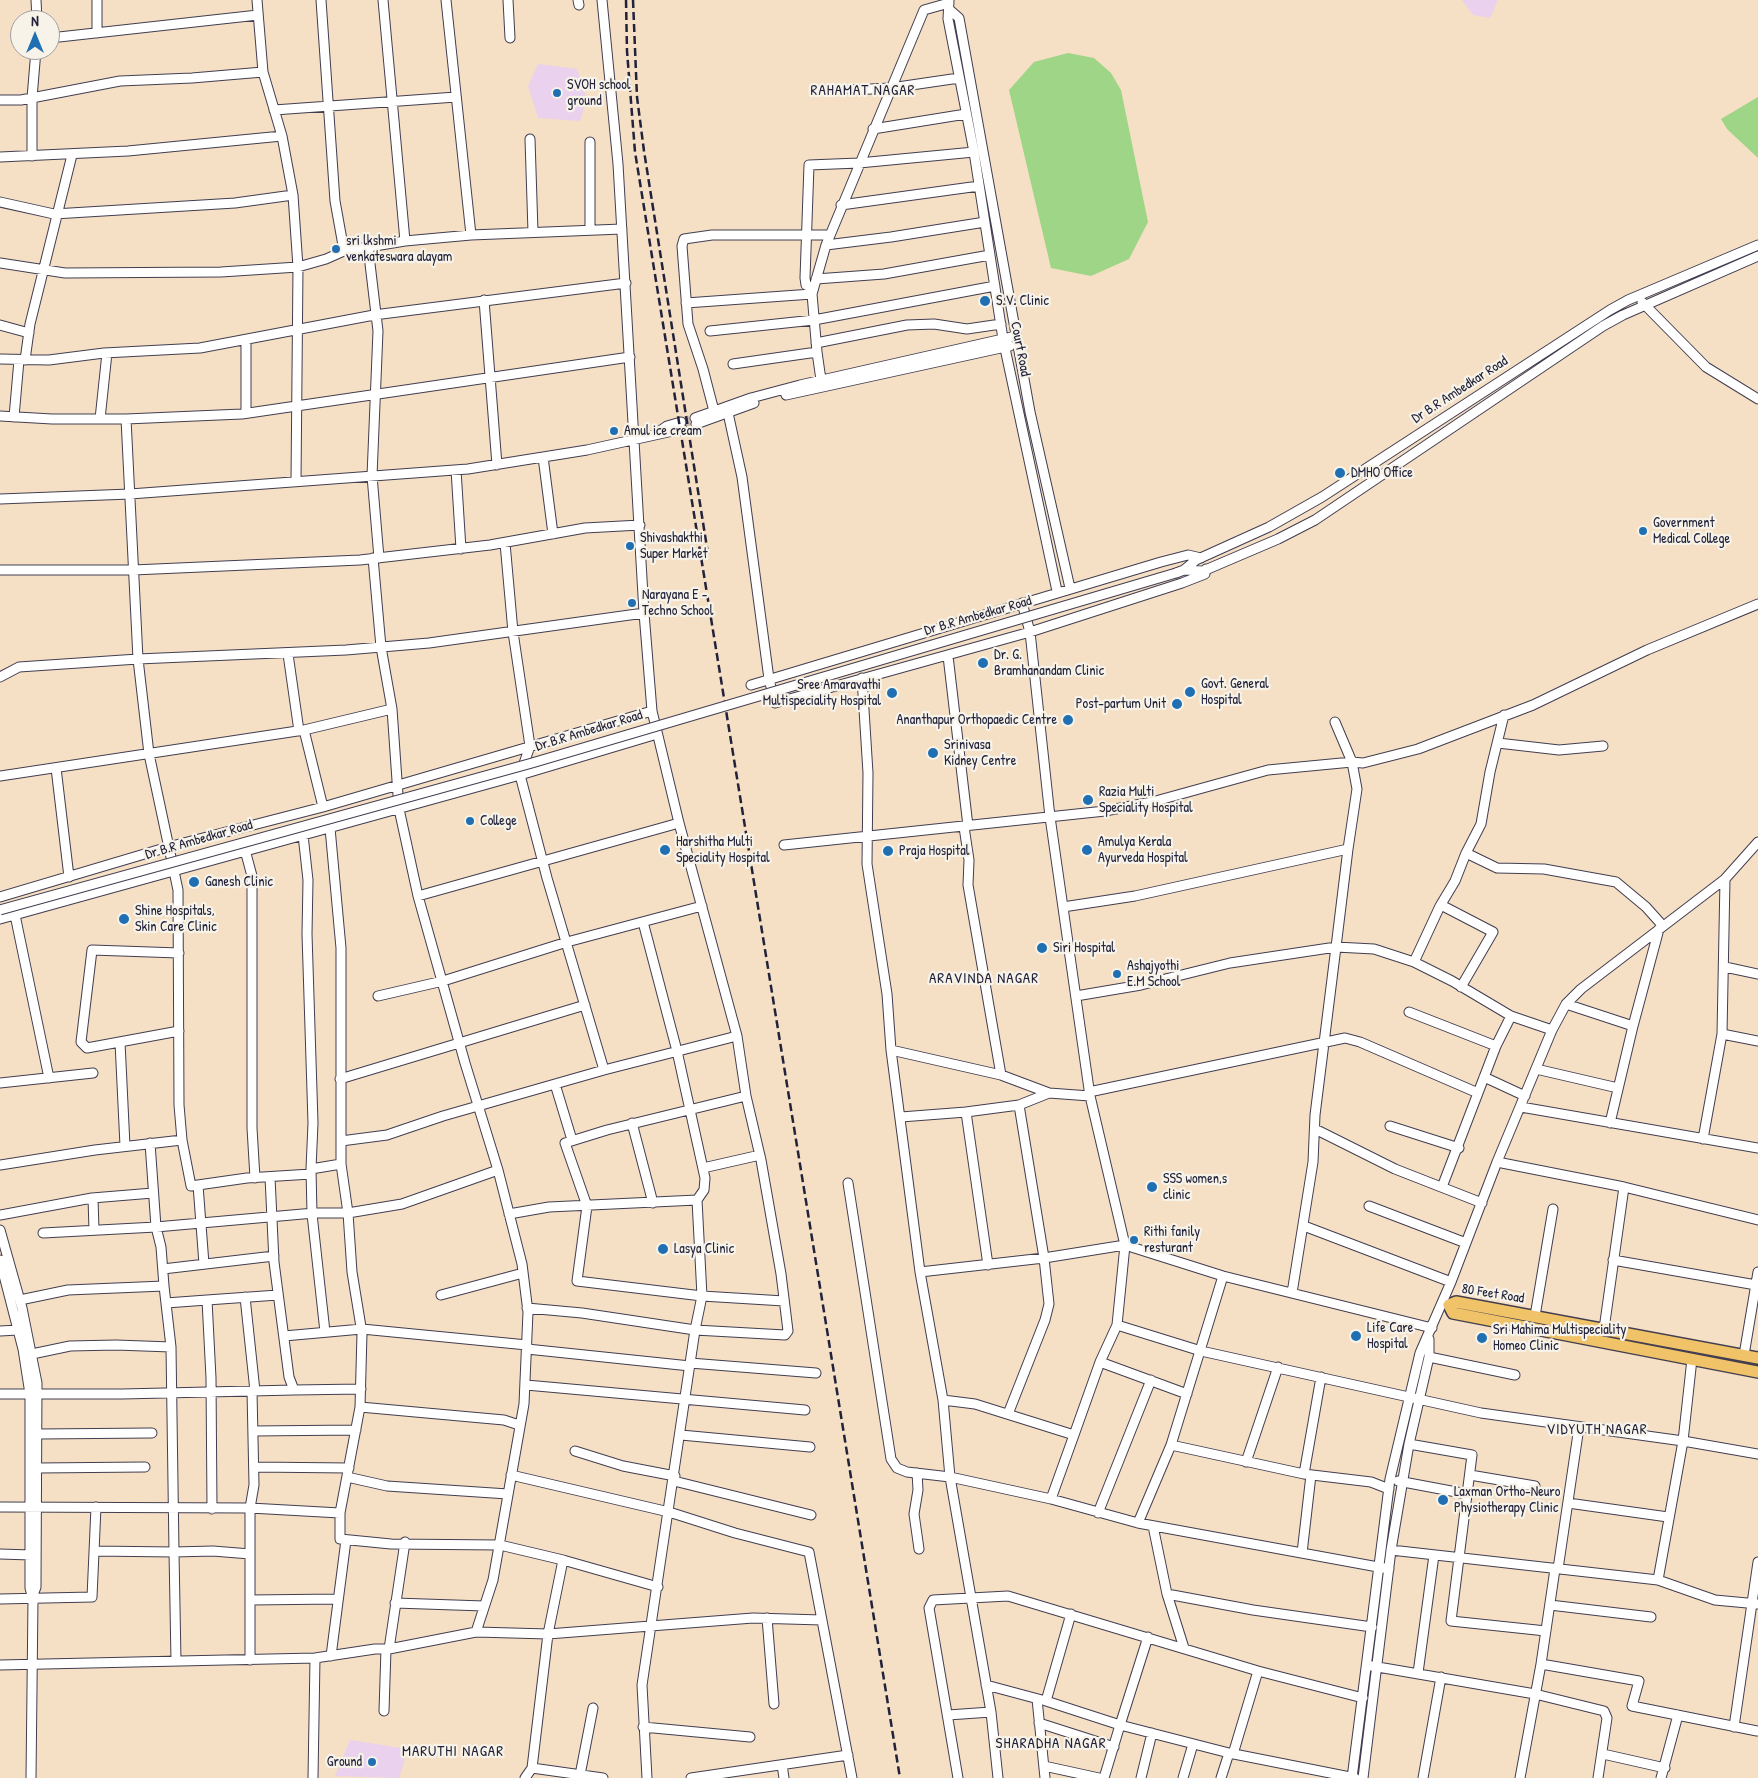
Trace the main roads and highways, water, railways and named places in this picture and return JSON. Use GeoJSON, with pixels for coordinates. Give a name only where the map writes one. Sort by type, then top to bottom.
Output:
{"type":"FeatureCollection","features":[{"type":"Feature","properties":{"kind":"main road","name":"80 Feet Road"},"geometry":{"type":"LineString","coordinates":[[1758,1358],[1456,1302],[1446,1304],[1454,1313],[1758,1372]]}},
{"type":"Feature","properties":{"kind":"tunnel"},"geometry":{"type":"LineString","coordinates":[[681,422],[695,418]]}},
{"type":"Feature","properties":{"kind":"tunnel"},"geometry":{"type":"LineString","coordinates":[[682,429],[696,424]]}},
{"type":"Feature","properties":{"kind":"railway"},"geometry":{"type":"LineString","coordinates":[[626,0],[627,51],[635,152],[900,1778]]}},
{"type":"Feature","properties":{"kind":"railway"},"geometry":{"type":"LineString","coordinates":[[633,0],[637,97],[644,151],[708,554]]}},
{"type":"Feature","properties":{"kind":"place","name":"SVOH school ground"},"geometry":{"type":"Point","coordinates":[557,93]}},
{"type":"Feature","properties":{"kind":"place","name":"sri lkshmi venkateswara alayam"},"geometry":{"type":"Point","coordinates":[336,249]}},
{"type":"Feature","properties":{"kind":"place","name":"S.V. Clinic"},"geometry":{"type":"Point","coordinates":[985,301]}},
{"type":"Feature","properties":{"kind":"place","name":"Amul ice cream"},"geometry":{"type":"Point","coordinates":[614,431]}},
{"type":"Feature","properties":{"kind":"place","name":"DMHO Office"},"geometry":{"type":"Point","coordinates":[1340,473]}},
{"type":"Feature","properties":{"kind":"place","name":"Government Medical College"},"geometry":{"type":"Point","coordinates":[1643,531]}},
{"type":"Feature","properties":{"kind":"place","name":"Shivashakthi Super Market"},"geometry":{"type":"Point","coordinates":[630,546]}},
{"type":"Feature","properties":{"kind":"place","name":"Narayana E - Techno School"},"geometry":{"type":"Point","coordinates":[632,603]}},
{"type":"Feature","properties":{"kind":"place","name":"Dr. G. Bramhanandam Clinic"},"geometry":{"type":"Point","coordinates":[983,663]}},
{"type":"Feature","properties":{"kind":"place","name":"Govt. General Hospital"},"geometry":{"type":"Point","coordinates":[1190,692]}},
{"type":"Feature","properties":{"kind":"place","name":"Sree Amaravathi Multispeciality Hospital"},"geometry":{"type":"Point","coordinates":[892,693]}},
{"type":"Feature","properties":{"kind":"place","name":"Post-partum Unit"},"geometry":{"type":"Point","coordinates":[1177,704]}},
{"type":"Feature","properties":{"kind":"place","name":"Ananthapur Orthopaedic Centre"},"geometry":{"type":"Point","coordinates":[1068,720]}},
{"type":"Feature","properties":{"kind":"place","name":"Srinivasa Kidney Centre"},"geometry":{"type":"Point","coordinates":[933,753]}},
{"type":"Feature","properties":{"kind":"place","name":"Razia Multi Speciality Hospital"},"geometry":{"type":"Point","coordinates":[1088,800]}},
{"type":"Feature","properties":{"kind":"place","name":"College"},"geometry":{"type":"Point","coordinates":[470,821]}},
{"type":"Feature","properties":{"kind":"place","name":"Harshitha Multi Speciality Hospital"},"geometry":{"type":"Point","coordinates":[665,850]}},
{"type":"Feature","properties":{"kind":"place","name":"Amulya Kerala Ayurveda Hospital"},"geometry":{"type":"Point","coordinates":[1087,850]}},
{"type":"Feature","properties":{"kind":"place","name":"Praja Hospital"},"geometry":{"type":"Point","coordinates":[888,851]}},
{"type":"Feature","properties":{"kind":"place","name":"Ganesh Clinic"},"geometry":{"type":"Point","coordinates":[194,882]}},
{"type":"Feature","properties":{"kind":"place","name":"Shine Hospitals, Skin Care Clinic"},"geometry":{"type":"Point","coordinates":[124,919]}},
{"type":"Feature","properties":{"kind":"place","name":"Siri Hospital"},"geometry":{"type":"Point","coordinates":[1042,948]}},
{"type":"Feature","properties":{"kind":"place","name":"Ashajyothi E.M School"},"geometry":{"type":"Point","coordinates":[1117,974]}},
{"type":"Feature","properties":{"kind":"place","name":"SSS women,s clinic"},"geometry":{"type":"Point","coordinates":[1152,1187]}},
{"type":"Feature","properties":{"kind":"place","name":"Rithi fanily resturant"},"geometry":{"type":"Point","coordinates":[1134,1240]}},
{"type":"Feature","properties":{"kind":"place","name":"Lasya Clinic"},"geometry":{"type":"Point","coordinates":[663,1249]}},
{"type":"Feature","properties":{"kind":"place","name":"Life Care Hospital"},"geometry":{"type":"Point","coordinates":[1356,1336]}},
{"type":"Feature","properties":{"kind":"place","name":"Sri Mahima Multispeciality Homeo Clinic"},"geometry":{"type":"Point","coordinates":[1482,1338]}},
{"type":"Feature","properties":{"kind":"place","name":"Laxman Ortho-Neuro Physiotherapy Clinic"},"geometry":{"type":"Point","coordinates":[1443,1500]}},
{"type":"Feature","properties":{"kind":"place","name":"Ground"},"geometry":{"type":"Point","coordinates":[372,1762]}},
{"type":"Feature","properties":{"kind":"district","name":"RAHAMAT NAGAR"},"geometry":{"type":"Point","coordinates":[863,91]}},
{"type":"Feature","properties":{"kind":"district","name":"ARAVINDA NAGAR"},"geometry":{"type":"Point","coordinates":[984,979]}},
{"type":"Feature","properties":{"kind":"district","name":"VIDYUTH NAGAR"},"geometry":{"type":"Point","coordinates":[1597,1430]}},
{"type":"Feature","properties":{"kind":"district","name":"SHARADHA NAGAR"},"geometry":{"type":"Point","coordinates":[1051,1744]}},
{"type":"Feature","properties":{"kind":"district","name":"MARUTHI NAGAR"},"geometry":{"type":"Point","coordinates":[453,1752]}}]}
